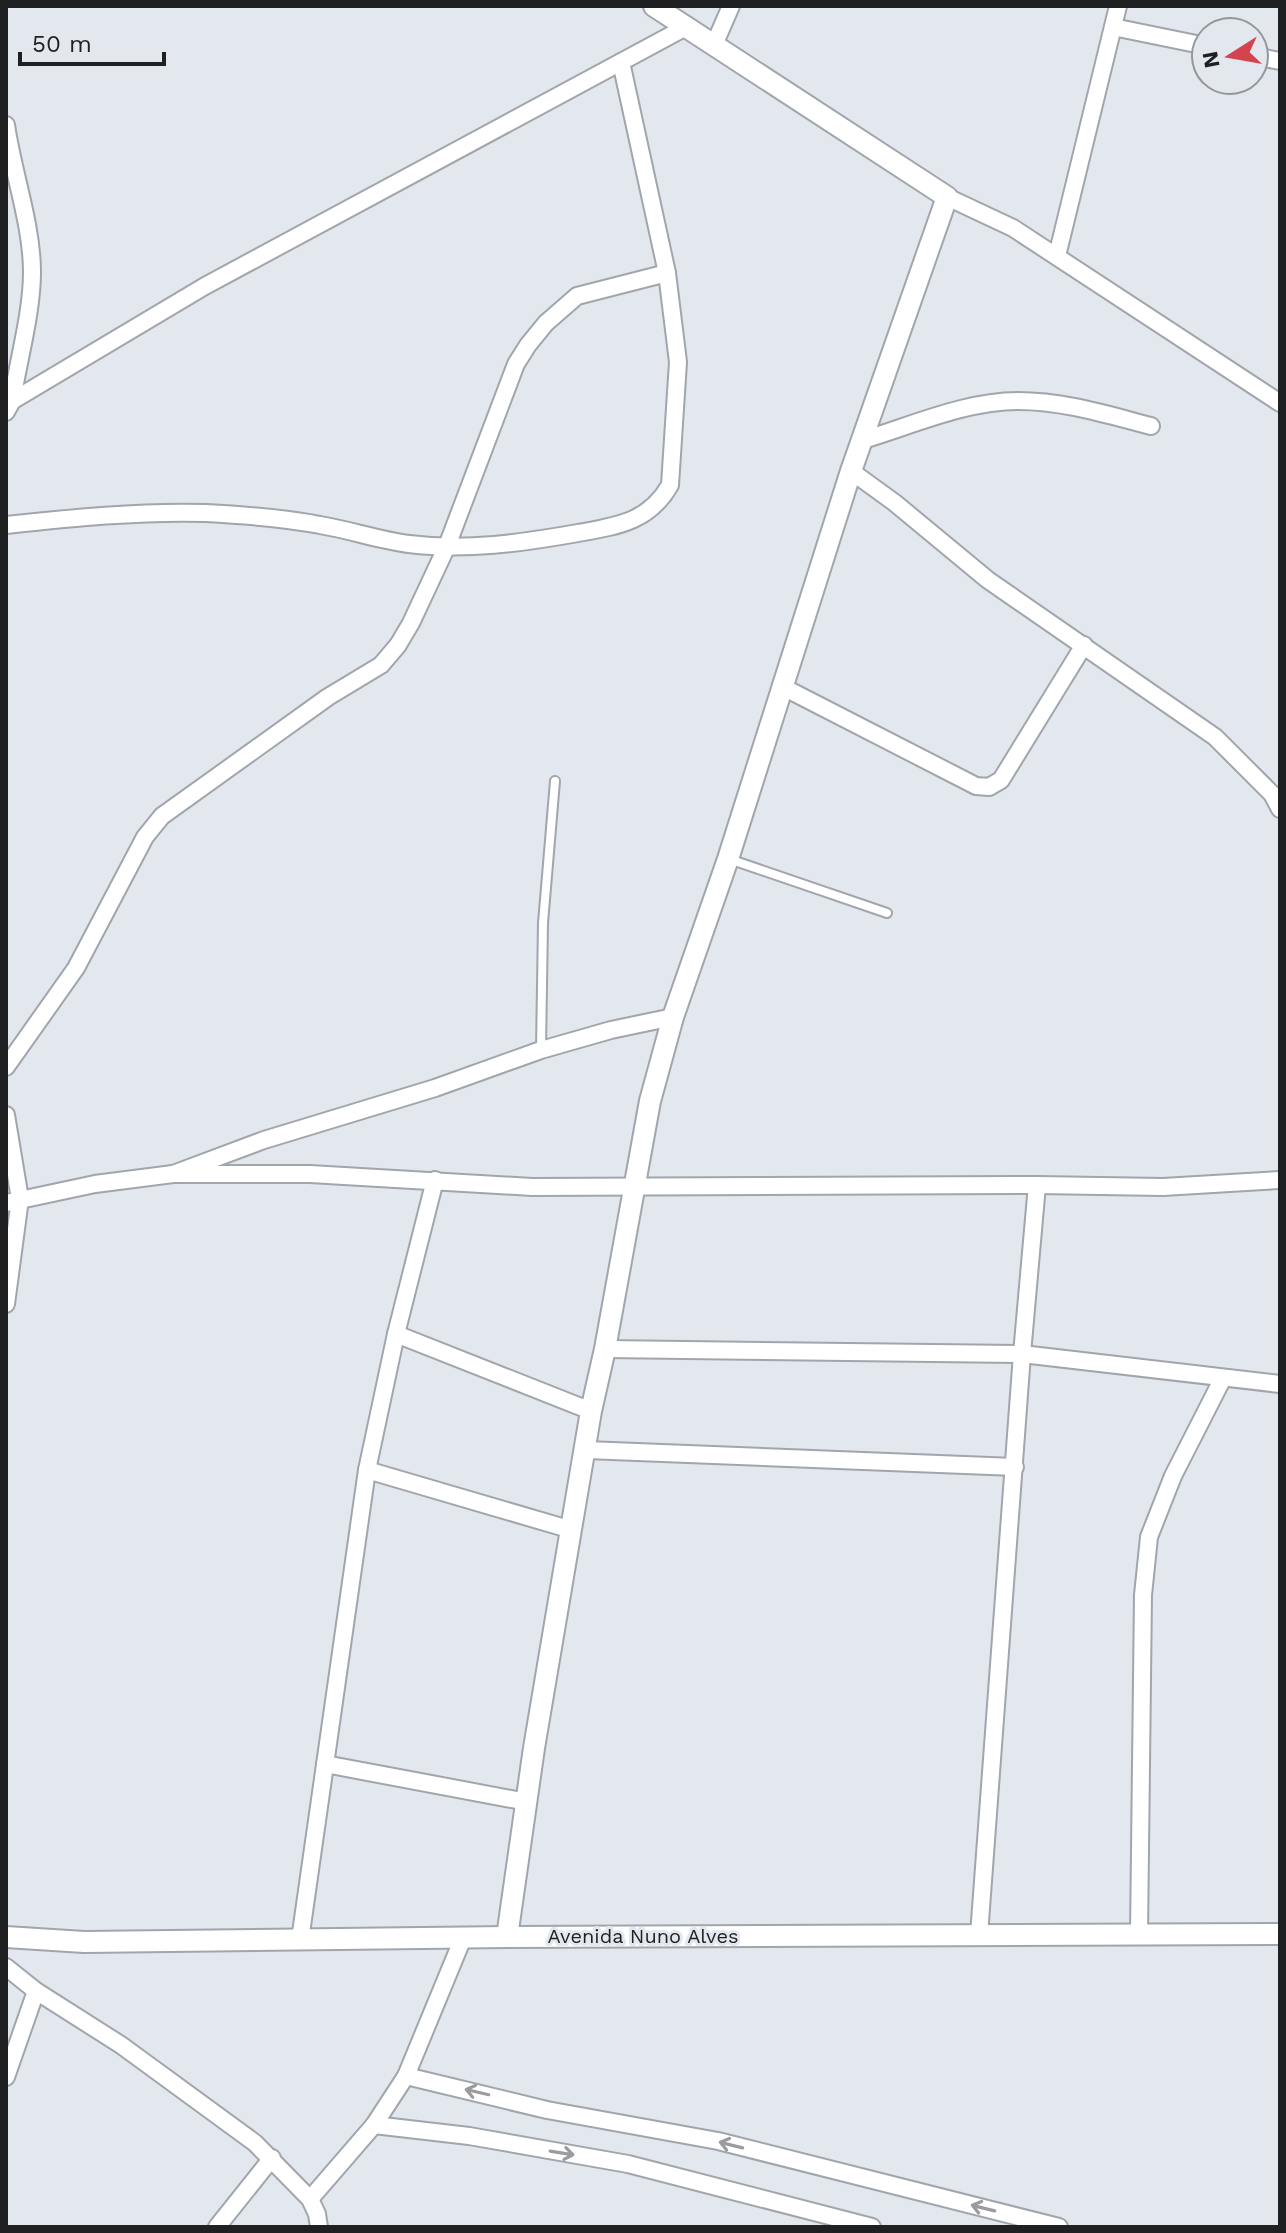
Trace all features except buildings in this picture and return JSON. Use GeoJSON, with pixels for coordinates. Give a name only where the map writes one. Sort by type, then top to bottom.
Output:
{"type":"FeatureCollection","features":[{"type":"Feature","properties":{"kind":"street"},"geometry":{"type":"LineString","coordinates":[[654,6],[947,197],[1013,228],[1280,403]]}},
{"type":"Feature","properties":{"kind":"street"},"geometry":{"type":"LineString","coordinates":[[714,45],[731,6]]}},
{"type":"Feature","properties":{"kind":"street"},"geometry":{"type":"LineString","coordinates":[[1057,256],[1118,6]]}},
{"type":"Feature","properties":{"kind":"street"},"geometry":{"type":"LineString","coordinates":[[8,406],[205,286],[686,27]]}},
{"type":"Feature","properties":{"kind":"street"},"geometry":{"type":"LineString","coordinates":[[1113,27],[1190,43]]}},
{"type":"Feature","properties":{"kind":"street"},"geometry":{"type":"LineString","coordinates":[[6,525],[85,516],[207,513],[318,524],[408,544],[474,548],[620,526],[645,513],[662,500],[670,485],[678,362],[667,273],[621,62]]}},
{"type":"Feature","properties":{"kind":"street"},"geometry":{"type":"LineString","coordinates":[[6,125],[12,167],[29,237],[32,274],[8,406]]}},
{"type":"Feature","properties":{"kind":"street"},"geometry":{"type":"LineString","coordinates":[[507,1937],[591,1411],[650,1101],[673,1017],[728,859],[851,471],[947,197]]}},
{"type":"Feature","properties":{"kind":"street"},"geometry":{"type":"LineString","coordinates":[[6,1067],[76,968],[145,837],[162,816],[328,697],[381,665],[398,645],[447,546],[516,364],[546,323],[577,296],[667,273]]}},
{"type":"Feature","properties":{"kind":"street"},"geometry":{"type":"LineString","coordinates":[[863,440],[972,407],[1018,401],[1079,407],[1151,426]]}},
{"type":"Feature","properties":{"kind":"street"},"geometry":{"type":"LineString","coordinates":[[851,471],[988,580],[1215,737],[1272,794],[1280,809]]}},
{"type":"Feature","properties":{"kind":"street"},"geometry":{"type":"LineString","coordinates":[[781,686],[976,786],[989,787],[1001,780],[1084,645]]}},
{"type":"Feature","properties":{"kind":"street"},"geometry":{"type":"LineString","coordinates":[[173,1174],[264,1140],[435,1088],[541,1050],[611,1030],[673,1017]]}},
{"type":"Feature","properties":{"kind":"street"},"geometry":{"type":"LineString","coordinates":[[6,1115],[13,1201],[6,1304]]}},
{"type":"Feature","properties":{"kind":"street"},"geometry":{"type":"LineString","coordinates":[[13,1201],[95,1184],[173,1174],[310,1174],[532,1187],[1163,1187],[1280,1180]]}},
{"type":"Feature","properties":{"kind":"street"},"geometry":{"type":"LineString","coordinates":[[300,1940],[367,1470],[396,1334],[435,1180]]}},
{"type":"Feature","properties":{"kind":"street"},"geometry":{"type":"LineString","coordinates":[[979,1935],[1037,1185]]}},
{"type":"Feature","properties":{"kind":"street"},"geometry":{"type":"LineString","coordinates":[[396,1334],[591,1411]]}},
{"type":"Feature","properties":{"kind":"street"},"geometry":{"type":"LineString","coordinates":[[605,1349],[1022,1354],[1280,1384]]}},
{"type":"Feature","properties":{"kind":"street"},"geometry":{"type":"LineString","coordinates":[[1139,1935],[1143,1595],[1149,1537],[1173,1476],[1223,1378]]}},
{"type":"Feature","properties":{"kind":"street"},"geometry":{"type":"LineString","coordinates":[[586,1450],[1015,1467]]}},
{"type":"Feature","properties":{"kind":"street"},"geometry":{"type":"LineString","coordinates":[[367,1470],[572,1530]]}},
{"type":"Feature","properties":{"kind":"street"},"geometry":{"type":"LineString","coordinates":[[325,1764],[527,1802]]}},
{"type":"Feature","properties":{"kind":"street","name":"Avenida Nuno Alves"},"geometry":{"type":"LineString","coordinates":[[6,1937],[84,1942],[1280,1934]]}},
{"type":"Feature","properties":{"kind":"street"},"geometry":{"type":"LineString","coordinates":[[310,2199],[374,2125],[406,2076],[463,1938]]}},
{"type":"Feature","properties":{"kind":"street"},"geometry":{"type":"LineString","coordinates":[[6,1967],[36,1991],[121,2045],[272,2158],[310,2199],[319,2227]]}},
{"type":"Feature","properties":{"kind":"street"},"geometry":{"type":"LineString","coordinates":[[6,2077],[36,1991]]}},
{"type":"Feature","properties":{"kind":"street"},"geometry":{"type":"LineString","coordinates":[[406,2076],[547,2110],[718,2141],[1059,2227]]}},
{"type":"Feature","properties":{"kind":"street"},"geometry":{"type":"LineString","coordinates":[[374,2125],[469,2136],[628,2164],[872,2227]]}},
{"type":"Feature","properties":{"kind":"street"},"geometry":{"type":"LineString","coordinates":[[217,2227],[272,2158]]}},
{"type":"Feature","properties":{"kind":"lane"},"geometry":{"type":"LineString","coordinates":[[541,1050],[543,923],[555,781]]}},
{"type":"Feature","properties":{"kind":"lane"},"geometry":{"type":"LineString","coordinates":[[728,859],[887,913]]}}]}
